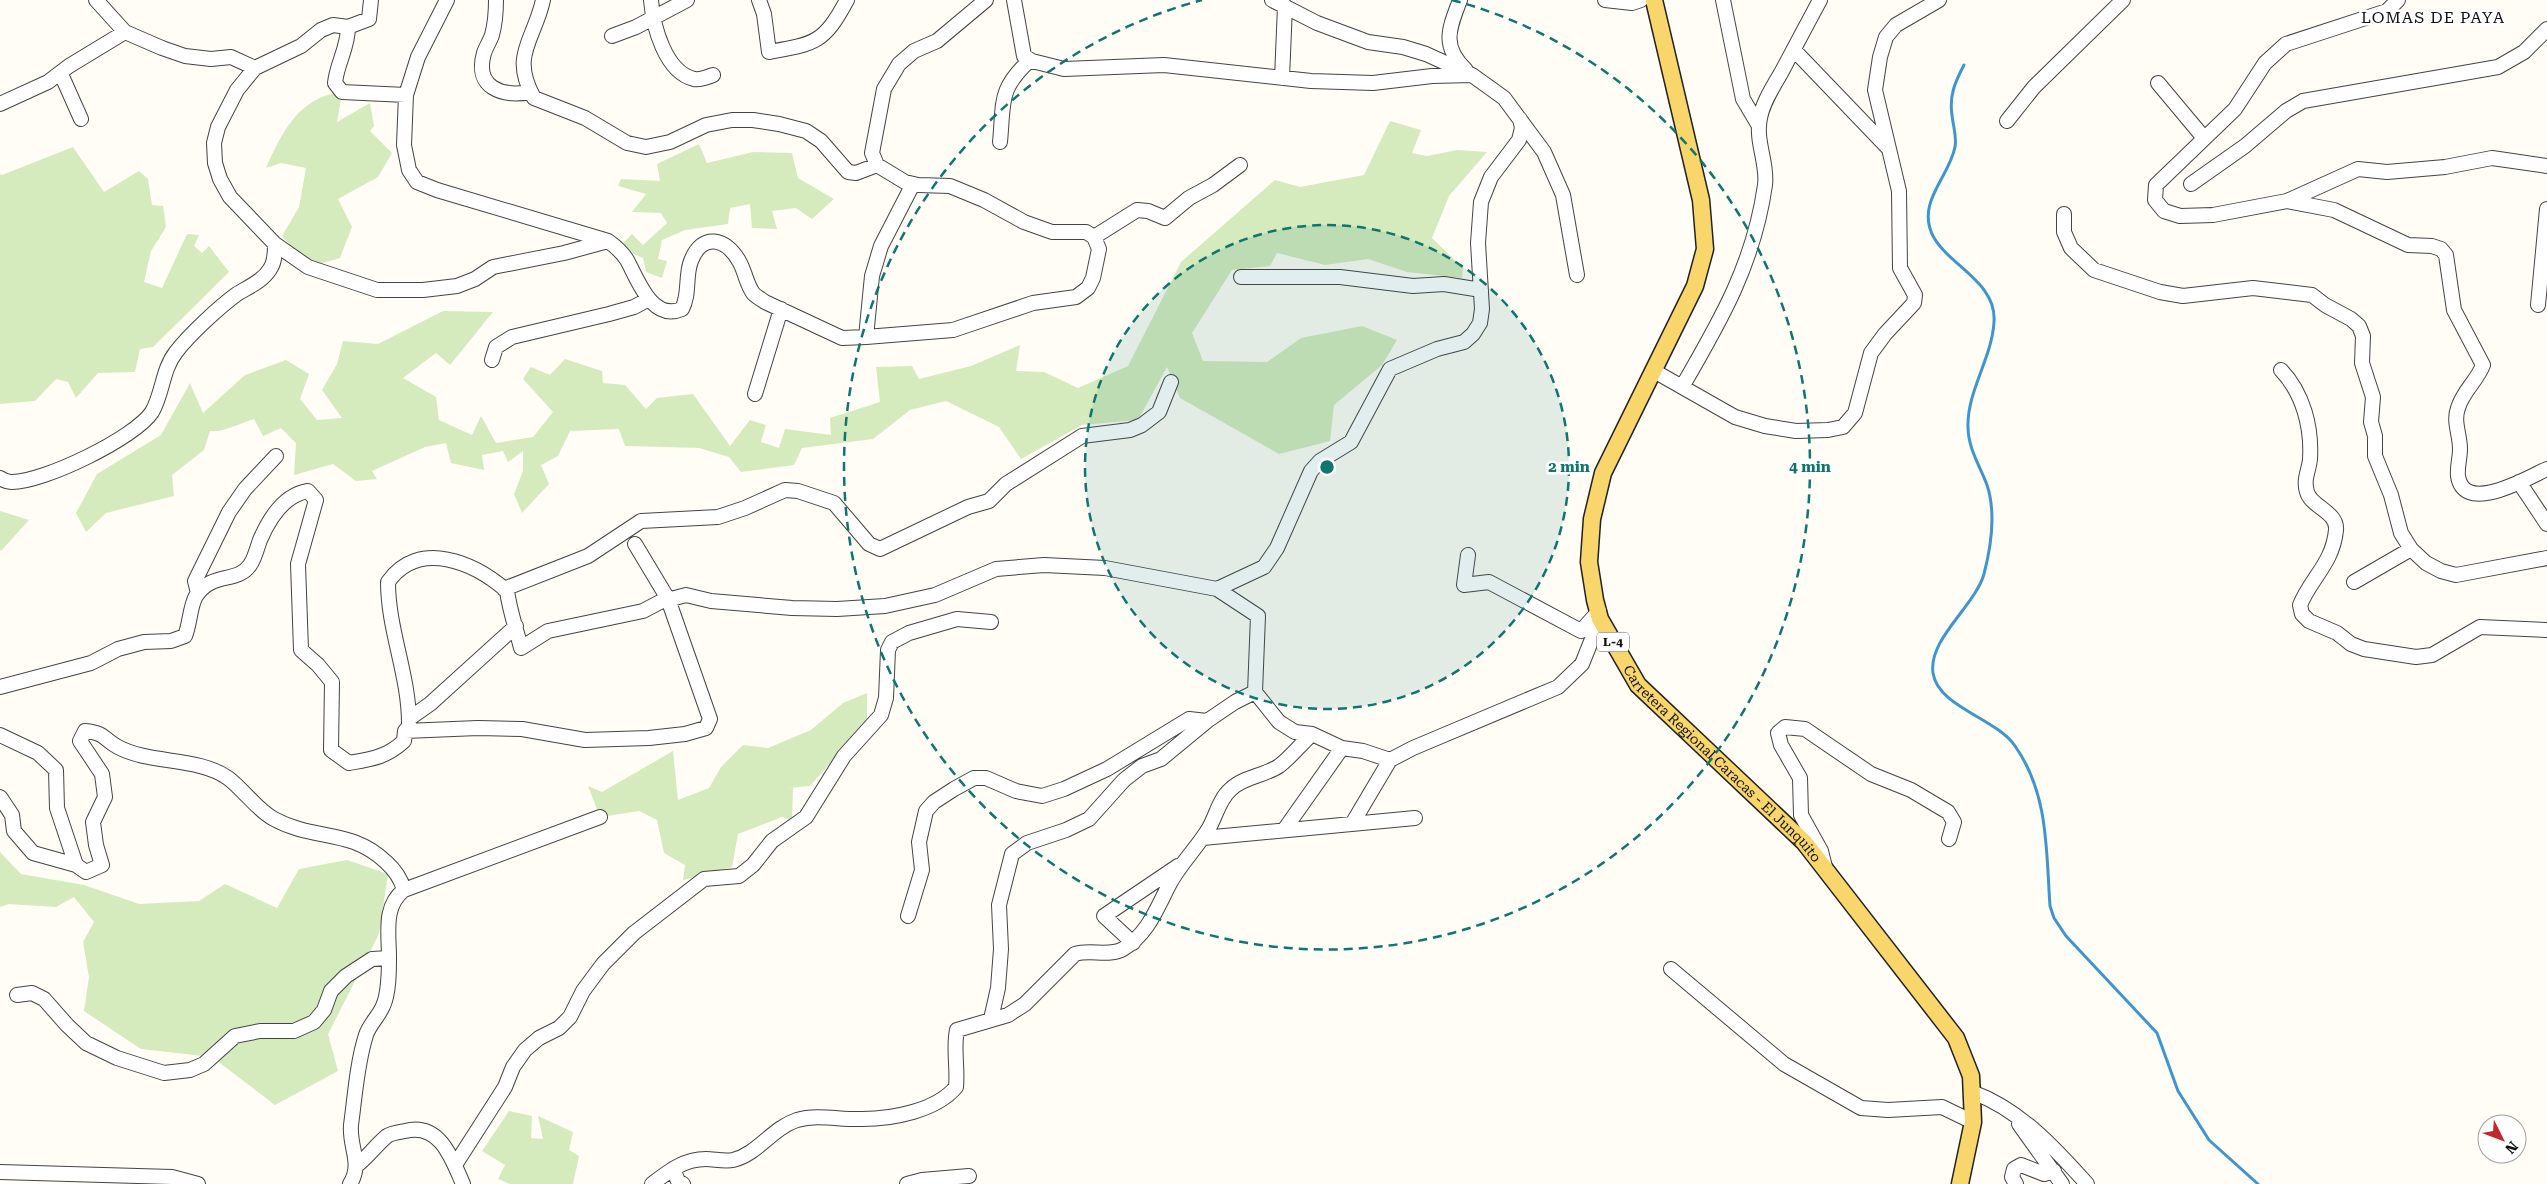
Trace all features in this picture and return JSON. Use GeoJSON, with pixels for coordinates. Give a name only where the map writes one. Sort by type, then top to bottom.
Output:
{"type":"FeatureCollection","features":[{"type":"Feature","properties":{"kind":"main road","name":"Carretera Regional Caracas - El Junquito"},"geometry":{"type":"LineString","coordinates":[[1654,0],[1701,200],[1705,249],[1695,286],[1603,473],[1592,519],[1589,562],[1600,615],[1638,685],[1804,842],[1956,1038],[1971,1076],[1973,1122],[1960,1184]]}},
{"type":"Feature","properties":{"kind":"street"},"geometry":{"type":"LineString","coordinates":[[96,0],[125,32],[185,56],[211,59],[231,57],[255,68]]}},
{"type":"Feature","properties":{"kind":"street"},"geometry":{"type":"LineString","coordinates":[[371,0],[368,19],[348,27],[333,25],[321,30],[301,46],[255,68],[237,90],[218,127],[214,143],[214,163],[230,197],[275,244],[308,268],[377,290],[423,290],[457,286],[475,279],[493,267],[564,253],[608,241]]}},
{"type":"Feature","properties":{"kind":"street"},"geometry":{"type":"LineString","coordinates":[[447,0],[418,57],[406,95],[404,144],[409,170],[417,182],[437,190],[608,241],[626,259],[639,286],[649,299],[663,311],[675,312],[682,309],[686,300],[691,261],[705,242],[714,240],[723,244],[739,261],[753,294],[842,338],[953,330],[1033,304],[1076,297],[1088,288],[1093,278],[1099,249],[1094,237],[1086,232],[1052,232],[1024,222],[984,200],[950,186],[905,182],[877,165],[872,153],[884,89],[899,64],[914,52],[937,42],[986,0]]}},
{"type":"Feature","properties":{"kind":"street"},"geometry":{"type":"LineString","coordinates":[[496,0],[492,37],[484,52],[483,77],[487,84],[503,92],[518,94],[530,92]]}},
{"type":"Feature","properties":{"kind":"street"},"geometry":{"type":"LineString","coordinates":[[543,0],[539,18],[526,47],[522,67],[526,84],[534,98],[585,118],[627,143],[646,147],[670,142],[706,125],[732,120],[753,120],[806,131],[820,141],[848,172],[856,173],[877,165]]}},
{"type":"Feature","properties":{"kind":"street"},"geometry":{"type":"LineString","coordinates":[[651,0],[652,19],[667,54],[676,69],[684,76],[696,80],[713,75]]}},
{"type":"Feature","properties":{"kind":"street"},"geometry":{"type":"LineString","coordinates":[[612,36],[652,19],[687,0]]}},
{"type":"Feature","properties":{"kind":"street"},"geometry":{"type":"LineString","coordinates":[[759,0],[764,14],[769,52],[803,46],[821,38],[835,23],[847,0]]}},
{"type":"Feature","properties":{"kind":"street"},"geometry":{"type":"LineString","coordinates":[[1014,0],[1024,56],[1030,60],[1064,68],[1164,65],[1311,81],[1373,83],[1432,76],[1472,75]]}},
{"type":"Feature","properties":{"kind":"street"},"geometry":{"type":"LineString","coordinates":[[1272,0],[1317,23],[1360,39],[1403,47],[1472,75]]}},
{"type":"Feature","properties":{"kind":"street"},"geometry":{"type":"LineString","coordinates":[[1460,0],[1449,29],[1449,44],[1457,61],[1472,75],[1504,98],[1544,152],[1563,195],[1577,275]]}},
{"type":"Feature","properties":{"kind":"street"},"geometry":{"type":"LineString","coordinates":[[1605,0],[1632,3],[1641,0]]}},
{"type":"Feature","properties":{"kind":"street"},"geometry":{"type":"LineString","coordinates":[[1723,0],[1743,99],[1759,126]]}},
{"type":"Feature","properties":{"kind":"street"},"geometry":{"type":"LineString","coordinates":[[1682,386],[1720,322],[1741,278],[1761,210],[1766,182],[1759,147],[1759,118],[1767,99],[1820,0]]}},
{"type":"Feature","properties":{"kind":"street"},"geometry":{"type":"LineString","coordinates":[[1654,371],[1736,417],[1765,426],[1796,431],[1828,430],[1843,427],[1855,412],[1860,401],[1871,353],[1885,334],[1914,303],[1915,294],[1900,268],[1899,191],[1875,90],[1880,57],[1886,37],[1896,25],[1939,0]]}},
{"type":"Feature","properties":{"kind":"street"},"geometry":{"type":"LineString","coordinates":[[2007,121],[2034,87],[2123,0]]}},
{"type":"Feature","properties":{"kind":"street"},"geometry":{"type":"LineString","coordinates":[[2398,0],[2387,11],[2286,44],[2265,63],[2235,109],[2156,185],[2155,200],[2164,211],[2180,216],[2213,215],[2287,201],[2358,169],[2387,172],[2436,168],[2492,158],[2547,166]]}},
{"type":"Feature","properties":{"kind":"street"},"geometry":{"type":"LineString","coordinates":[[1282,78],[1285,6]]}},
{"type":"Feature","properties":{"kind":"street"},"geometry":{"type":"LineString","coordinates":[[348,27],[348,41],[343,56],[336,68],[335,83],[342,92],[406,95]]}},
{"type":"Feature","properties":{"kind":"street"},"geometry":{"type":"LineString","coordinates":[[2191,184],[2245,146],[2286,111],[2304,100],[2498,67],[2524,52],[2547,28]]}},
{"type":"Feature","properties":{"kind":"street"},"geometry":{"type":"LineString","coordinates":[[0,104],[30,92],[125,32]]}},
{"type":"Feature","properties":{"kind":"street"},"geometry":{"type":"LineString","coordinates":[[1794,50],[1890,150]]}},
{"type":"Feature","properties":{"kind":"street"},"geometry":{"type":"LineString","coordinates":[[1000,142],[1005,90],[1015,74],[1030,60]]}},
{"type":"Feature","properties":{"kind":"street"},"geometry":{"type":"LineString","coordinates":[[60,74],[82,119]]}},
{"type":"Feature","properties":{"kind":"street"},"geometry":{"type":"LineString","coordinates":[[2158,83],[2204,138]]}},
{"type":"Feature","properties":{"kind":"street"},"geometry":{"type":"LineString","coordinates":[[1217,589],[1264,567],[1277,548],[1311,471],[1320,461],[1352,442],[1390,369],[1402,362],[1437,349],[1464,342],[1473,334],[1480,323],[1478,243],[1481,202],[1491,177],[1519,140],[1522,128],[1520,119]]}},
{"type":"Feature","properties":{"kind":"street"},"geometry":{"type":"LineString","coordinates":[[1094,237],[1137,210],[1165,218],[1188,198],[1213,185],[1240,165]]}},
{"type":"Feature","properties":{"kind":"street"},"geometry":{"type":"LineString","coordinates":[[866,337],[872,276],[881,246],[913,184]]}},
{"type":"Feature","properties":{"kind":"street"},"geometry":{"type":"LineString","coordinates":[[2287,201],[2334,210],[2408,245],[2432,246],[2441,249],[2446,255],[2454,310],[2483,365],[2479,375],[2464,393],[2458,409],[2456,426],[2460,448],[2458,475],[2460,482],[2476,493],[2487,494],[2547,469]]}},
{"type":"Feature","properties":{"kind":"street"},"geometry":{"type":"LineString","coordinates":[[2538,305],[2547,209]]}},
{"type":"Feature","properties":{"kind":"street"},"geometry":{"type":"LineString","coordinates":[[2064,214],[2064,232],[2072,248],[2094,270],[2160,292],[2183,296],[2253,288],[2312,295],[2359,326],[2363,336],[2362,363],[2372,396],[2371,422],[2375,436],[2376,456],[2391,495],[2401,533],[2411,549],[2426,563],[2456,576],[2547,558]]}},
{"type":"Feature","properties":{"kind":"street"},"geometry":{"type":"LineString","coordinates":[[0,478],[10,482],[50,473],[85,458],[142,422],[151,413],[166,369],[176,352],[217,311],[236,295],[256,283],[270,269],[275,257],[275,244]]}},
{"type":"Feature","properties":{"kind":"street"},"geometry":{"type":"LineString","coordinates":[[1241,277],[1340,277],[1413,286],[1444,284],[1480,290]]}},
{"type":"Feature","properties":{"kind":"street"},"geometry":{"type":"LineString","coordinates":[[492,360],[496,347],[512,337],[634,307],[649,299]]}},
{"type":"Feature","properties":{"kind":"street"},"geometry":{"type":"LineString","coordinates":[[754,394],[782,309]]}},
{"type":"Feature","properties":{"kind":"street"},"geometry":{"type":"LineString","coordinates":[[2280,370],[2291,381],[2300,396],[2309,433],[2310,460],[2304,479],[2308,495],[2332,517],[2337,527],[2334,546],[2325,566],[2300,606],[2302,614],[2309,621],[2337,632],[2351,644],[2364,649],[2416,657],[2432,654],[2480,627],[2547,630]]}},
{"type":"Feature","properties":{"kind":"street"},"geometry":{"type":"LineString","coordinates":[[504,589],[588,556],[641,521],[718,517],[745,508],[785,490],[798,491],[834,503],[859,535],[869,544],[880,549],[968,507],[988,501],[1006,484],[1082,436],[1130,430],[1142,425],[1159,412],[1171,382]]}},
{"type":"Feature","properties":{"kind":"street"},"geometry":{"type":"LineString","coordinates":[[198,593],[195,581],[229,512],[245,489],[276,456]]}},
{"type":"Feature","properties":{"kind":"street"},"geometry":{"type":"LineString","coordinates":[[2519,482],[2547,524]]}},
{"type":"Feature","properties":{"kind":"street"},"geometry":{"type":"LineString","coordinates":[[0,687],[91,663],[118,649],[144,642],[171,641],[185,636],[198,593],[207,582],[242,573],[250,565],[268,524],[281,506],[296,493],[308,491],[316,500],[298,564],[301,650],[318,665],[332,682],[331,750],[349,763],[373,759],[393,752],[404,740],[407,725],[404,669],[393,626],[388,582],[397,570],[413,561],[449,560],[471,566],[488,576],[507,592],[511,619],[516,626],[521,648],[548,631],[643,611],[668,599],[686,595],[711,601],[792,608],[837,609],[885,606],[935,595],[996,569],[1044,564],[1105,568],[1217,589],[1258,616],[1255,692],[1279,722],[1295,732],[1312,734],[1342,748],[1390,760]]}},
{"type":"Feature","properties":{"kind":"street"},"geometry":{"type":"LineString","coordinates":[[407,725],[522,729],[585,740],[649,738],[685,734],[706,728],[710,719],[668,599],[635,544]]}},
{"type":"Feature","properties":{"kind":"street"},"geometry":{"type":"LineString","coordinates":[[2354,582],[2411,549]]}},
{"type":"Feature","properties":{"kind":"street"},"geometry":{"type":"LineString","coordinates":[[1468,555],[1464,585],[1489,582],[1580,631],[1600,615]]}},
{"type":"Feature","properties":{"kind":"street"},"geometry":{"type":"LineString","coordinates":[[1352,824],[1390,760],[1413,748],[1558,687],[1582,664],[1600,615]]}},
{"type":"Feature","properties":{"kind":"street"},"geometry":{"type":"LineString","coordinates":[[455,1165],[505,1087],[513,1067],[526,1050],[539,1038],[560,1028],[570,1017],[583,991],[603,964],[634,933],[704,878],[739,876],[754,865],[772,841],[806,817],[844,756],[880,715],[886,698],[888,650],[892,642],[909,634],[957,619],[991,622]]}},
{"type":"Feature","properties":{"kind":"street"},"geometry":{"type":"LineString","coordinates":[[407,725],[516,626]]}},
{"type":"Feature","properties":{"kind":"street"},"geometry":{"type":"LineString","coordinates":[[991,1019],[998,988],[1001,950],[999,905],[1012,854],[1027,843],[1066,830],[1089,819],[1124,780],[1142,766],[1161,759],[1207,721],[1235,702],[1255,692]]}},
{"type":"Feature","properties":{"kind":"street"},"geometry":{"type":"LineString","coordinates":[[908,916],[922,870],[919,842],[926,811],[934,802],[974,778],[986,778],[1016,791],[1042,796],[1064,789],[1107,769],[1189,719],[1207,721]]}},
{"type":"Feature","properties":{"kind":"street"},"geometry":{"type":"LineString","coordinates":[[1826,870],[1821,851],[1801,815],[1800,778],[1781,745],[1778,732],[1785,726],[1805,729],[1871,774],[1911,790],[1948,812],[1954,822],[1949,839]]}},
{"type":"Feature","properties":{"kind":"street"},"geometry":{"type":"LineString","coordinates":[[0,796],[12,816],[14,831],[34,853],[76,865],[86,872],[102,865],[96,845],[93,822],[106,797],[102,774],[80,741],[85,731],[100,733],[119,748],[195,765],[227,777],[272,819],[307,832],[356,841],[375,852],[389,865],[402,880],[404,890]]}},
{"type":"Feature","properties":{"kind":"street"},"geometry":{"type":"LineString","coordinates":[[652,1184],[684,1162],[704,1159],[732,1161],[750,1152],[777,1131],[797,1120],[828,1117],[861,1120],[882,1118],[918,1110],[941,1101],[956,1087],[958,1067],[955,1041],[957,1030],[1008,1015],[1026,1004],[1075,954],[1086,950],[1102,953],[1121,950],[1133,942],[1144,932],[1160,906],[1169,885],[1203,838],[1217,814],[1222,799],[1231,788],[1280,765],[1312,734]]}},
{"type":"Feature","properties":{"kind":"street"},"geometry":{"type":"LineString","coordinates":[[0,735],[38,754],[56,770],[57,808],[76,865]]}},
{"type":"Feature","properties":{"kind":"street"},"geometry":{"type":"LineString","coordinates":[[1284,830],[1342,748]]}},
{"type":"Feature","properties":{"kind":"street"},"geometry":{"type":"LineString","coordinates":[[350,1184],[356,1174],[351,1132],[356,1088],[366,1034],[383,1007],[389,958],[387,925],[398,895],[404,890],[600,817]]}},
{"type":"Feature","properties":{"kind":"street"},"geometry":{"type":"LineString","coordinates":[[1203,838],[1415,818]]}},
{"type":"Feature","properties":{"kind":"street"},"geometry":{"type":"LineString","coordinates":[[1133,942],[1104,916],[1184,862]]}},
{"type":"Feature","properties":{"kind":"street"},"geometry":{"type":"LineString","coordinates":[[17,995],[32,992],[44,999],[67,1026],[86,1044],[117,1058],[164,1073],[190,1070],[204,1064],[235,1036],[260,1031],[294,1031],[314,1022],[324,1010],[331,991],[346,976],[372,959],[389,958]]}},
{"type":"Feature","properties":{"kind":"street"},"geometry":{"type":"LineString","coordinates":[[1671,969],[1784,1064],[1861,1108],[1888,1110],[1942,1107],[1973,1122]]}},
{"type":"Feature","properties":{"kind":"street"},"geometry":{"type":"LineString","coordinates":[[1972,1092],[1991,1099],[2044,1137],[2087,1184]]}},
{"type":"Feature","properties":{"kind":"street"},"geometry":{"type":"LineString","coordinates":[[2009,1112],[2062,1184]]}},
{"type":"Feature","properties":{"kind":"street"},"geometry":{"type":"LineString","coordinates":[[356,1166],[388,1136],[411,1129],[428,1130],[439,1138],[464,1184]]}},
{"type":"Feature","properties":{"kind":"street"},"geometry":{"type":"LineString","coordinates":[[2016,1184],[2012,1177],[2014,1169],[2021,1165],[2044,1174],[2054,1171]]}},
{"type":"Feature","properties":{"kind":"street"},"geometry":{"type":"LineString","coordinates":[[673,1169],[678,1182],[683,1184]]}},
{"type":"Feature","properties":{"kind":"street"},"geometry":{"type":"LineString","coordinates":[[0,1172],[172,1177],[198,1184]]}},
{"type":"Feature","properties":{"kind":"street"},"geometry":{"type":"LineString","coordinates":[[907,1184],[922,1180],[969,1176]]}},
{"type":"Feature","properties":{"kind":"green space"},"geometry":{"type":"Polygon","coordinates":[[[342,92],[337,122],[370,103],[374,126],[370,131],[392,153],[378,177],[338,199],[352,227],[340,258],[308,267],[282,236],[299,207],[306,168],[281,163],[266,168],[286,129],[303,109],[327,95],[342,92]]]}},
{"type":"Feature","properties":{"kind":"green space"},"geometry":{"type":"Polygon","coordinates":[[[1390,121],[1421,130],[1412,153],[1427,156],[1457,150],[1487,152],[1449,196],[1432,238],[1463,268],[1462,278],[1407,272],[1368,259],[1325,265],[1277,253],[1270,266],[1232,270],[1192,333],[1203,361],[1267,362],[1301,338],[1362,326],[1397,340],[1382,365],[1334,405],[1330,441],[1279,454],[1180,398],[1167,367],[1138,420],[1082,425],[1021,459],[999,427],[946,401],[910,410],[873,439],[802,448],[794,465],[741,472],[729,457],[699,448],[625,446],[619,429],[570,431],[558,456],[541,465],[549,484],[522,513],[514,494],[523,471],[523,451],[508,462],[503,451],[482,455],[484,470],[451,463],[446,443],[425,447],[372,471],[377,479],[356,481],[333,464],[294,475],[296,443],[281,428],[263,436],[254,419],[226,429],[210,431],[204,450],[172,475],[174,496],[106,513],[86,532],[76,513],[97,474],[161,435],[190,383],[203,413],[245,375],[286,360],[309,374],[300,399],[317,420],[342,418],[322,390],[337,364],[343,341],[378,344],[443,311],[493,312],[450,365],[436,353],[403,378],[436,397],[439,420],[472,435],[481,416],[496,443],[533,437],[553,412],[523,379],[531,367],[550,375],[565,359],[602,371],[603,383],[625,385],[646,409],[657,398],[693,394],[730,446],[750,420],[766,425],[761,442],[779,448],[785,429],[831,435],[830,418],[880,402],[876,367],[912,366],[919,379],[971,366],[1020,345],[1016,371],[1044,372],[1078,388],[1128,366],[1181,262],[1275,180],[1300,187],[1364,175],[1390,121]]]}},
{"type":"Feature","properties":{"kind":"green space"},"geometry":{"type":"Polygon","coordinates":[[[699,144],[707,163],[753,152],[792,153],[798,178],[834,199],[812,219],[796,208],[772,211],[777,229],[752,228],[750,204],[730,208],[728,224],[685,230],[662,240],[658,259],[667,261],[662,278],[646,272],[643,258],[631,253],[623,243],[632,234],[643,245],[667,223],[661,213],[632,212],[646,194],[618,186],[621,179],[660,181],[657,164],[699,144]]]}},
{"type":"Feature","properties":{"kind":"green space"},"geometry":{"type":"Polygon","coordinates":[[[73,147],[104,192],[139,171],[148,179],[152,205],[163,206],[166,227],[151,251],[144,282],[162,288],[187,234],[199,235],[194,246],[202,253],[209,246],[229,272],[153,347],[140,349],[135,372],[98,373],[76,398],[68,382],[56,379],[35,401],[0,404],[0,174],[2,175],[73,147]]]}},
{"type":"Feature","properties":{"kind":"green space"},"geometry":{"type":"Polygon","coordinates":[[[0,511],[29,520],[1,551],[0,550],[0,511]]]}},
{"type":"Feature","properties":{"kind":"green space"},"geometry":{"type":"Polygon","coordinates":[[[867,693],[867,722],[810,786],[788,788],[793,788],[792,820],[782,817],[738,834],[732,867],[683,880],[685,865],[664,853],[657,820],[639,811],[600,817],[588,786],[602,792],[673,751],[678,800],[709,788],[721,767],[743,745],[768,748],[811,730],[843,703],[867,693]]]}},
{"type":"Feature","properties":{"kind":"green space"},"geometry":{"type":"Polygon","coordinates":[[[0,852],[21,874],[84,885],[139,904],[199,901],[225,884],[277,908],[299,869],[347,860],[388,874],[379,934],[328,1034],[338,1071],[275,1105],[212,1057],[141,1049],[84,1011],[89,977],[83,942],[94,922],[74,897],[56,907],[9,904],[0,907],[0,852]]]}},
{"type":"Feature","properties":{"kind":"green space"},"geometry":{"type":"Polygon","coordinates":[[[509,1111],[532,1116],[531,1138],[543,1139],[538,1116],[573,1132],[569,1150],[579,1156],[573,1184],[510,1184],[498,1179],[505,1165],[482,1151],[509,1111]]]}},
{"type":"Feature","properties":{"kind":"waterway"},"geometry":{"type":"LineString","coordinates":[[1964,65],[1955,83],[1951,102],[1956,139],[1955,147],[1947,169],[1935,190],[1928,212],[1933,236],[1940,247],[1980,285],[1988,296],[1993,308],[1994,322],[1992,335],[1971,400],[1968,427],[1972,450],[1990,495],[1992,530],[1984,574],[1972,598],[1945,635],[1938,648],[1933,660],[1933,673],[1937,685],[1945,695],[2006,736],[2015,746],[2026,764],[2040,803],[2044,823],[2050,906],[2054,918],[2066,936],[2157,1033],[2178,1091],[2209,1140],[2258,1184]]}},
{"type":"Feature","properties":{"kind":"district","name":"LOMAS DE PAYA"},"geometry":{"type":"Point","coordinates":[2433,17]}}]}
